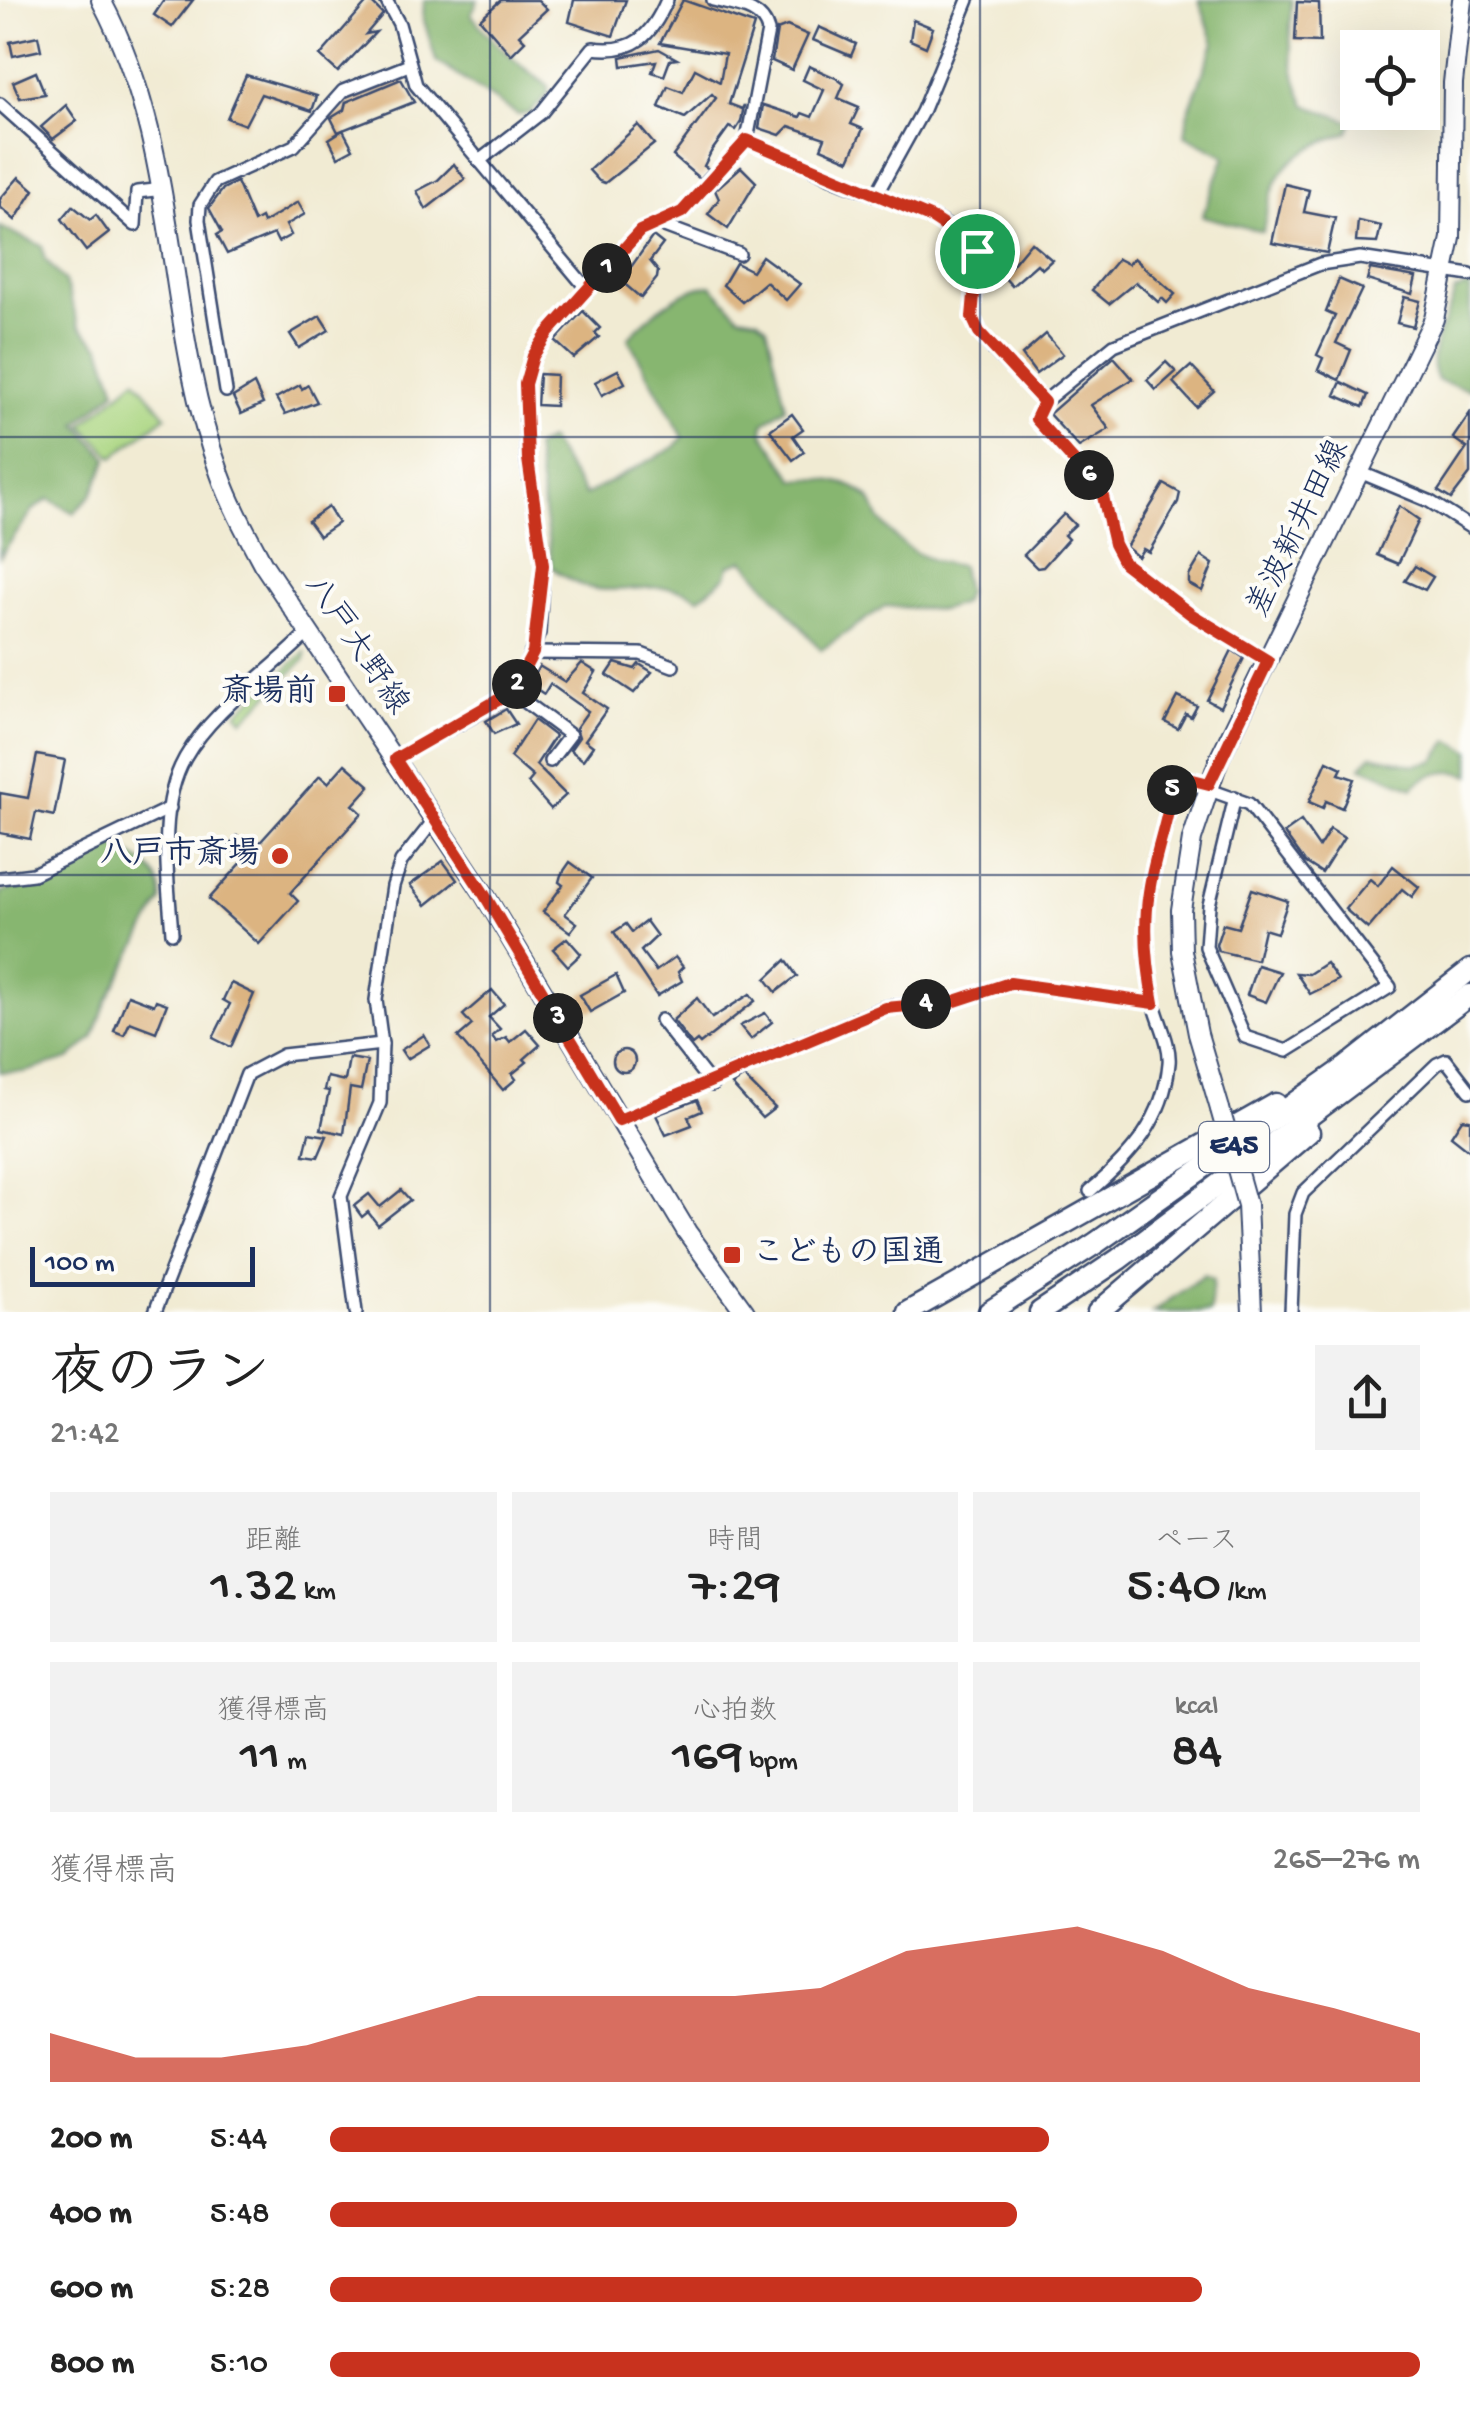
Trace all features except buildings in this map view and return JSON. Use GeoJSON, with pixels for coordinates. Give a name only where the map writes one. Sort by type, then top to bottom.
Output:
{"type":"FeatureCollection","features":[{"type":"Feature","properties":{"kind":"highway","name":"E45"},"geometry":{"type":"LineString","coordinates":[[989,1312],[1096,1243],[1345,1068],[1470,970]]}},
{"type":"Feature","properties":{"kind":"highway","name":"E45"},"geometry":{"type":"LineString","coordinates":[[1040,1312],[1119,1259],[1470,995]]}},
{"type":"Feature","properties":{"kind":"highway"},"geometry":{"type":"LineString","coordinates":[[1098,1312],[1447,1014]]}},
{"type":"Feature","properties":{"kind":"highway"},"geometry":{"type":"LineString","coordinates":[[908,1312],[1210,1138],[1345,1068]]}},
{"type":"Feature","properties":{"kind":"main road","name":"八戸大野線"},"geometry":{"type":"LineString","coordinates":[[101,0],[141,88],[164,189],[202,413],[219,472],[263,564],[434,818],[687,1232],[745,1312]]}},
{"type":"Feature","properties":{"kind":"main road","name":"差波新井田線"},"geometry":{"type":"LineString","coordinates":[[1252,1312],[1248,1205],[1198,1034],[1182,951],[1184,874],[1208,786],[1422,348],[1446,273],[1462,0]]}},
{"type":"Feature","properties":{"kind":"street"},"geometry":{"type":"LineString","coordinates":[[386,0],[400,24],[416,85],[588,290]]}},
{"type":"Feature","properties":{"kind":"street"},"geometry":{"type":"LineString","coordinates":[[480,162],[541,113],[594,48],[624,47],[650,34],[666,0]]}},
{"type":"Feature","properties":{"kind":"street"},"geometry":{"type":"LineString","coordinates":[[395,759],[512,692],[533,653],[543,565],[528,459],[525,384],[533,356],[548,333],[640,231],[682,212],[706,190],[747,140],[757,103],[768,31],[766,20],[754,11],[714,0]]}},
{"type":"Feature","properties":{"kind":"street"},"geometry":{"type":"LineString","coordinates":[[876,195],[922,112],[968,0]]}},
{"type":"Feature","properties":{"kind":"street"},"geometry":{"type":"LineString","coordinates":[[226,391],[199,220],[207,193],[228,174],[294,146],[343,91],[409,65]]}},
{"type":"Feature","properties":{"kind":"street"},"geometry":{"type":"LineString","coordinates":[[0,104],[136,225],[138,192],[164,189]]}},
{"type":"Feature","properties":{"kind":"street"},"geometry":{"type":"LineString","coordinates":[[747,140],[932,218],[977,251],[985,273],[974,295],[972,317],[979,332],[1044,402]]}},
{"type":"Feature","properties":{"kind":"street"},"geometry":{"type":"LineString","coordinates":[[659,224],[739,254]]}},
{"type":"Feature","properties":{"kind":"street"},"geometry":{"type":"LineString","coordinates":[[1268,661],[1192,615],[1124,563],[1114,544],[1102,492],[1036,419],[1044,402],[1114,344],[1320,264],[1360,258],[1470,275]]}},
{"type":"Feature","properties":{"kind":"street"},"geometry":{"type":"LineString","coordinates":[[1362,472],[1429,501],[1470,527]]}},
{"type":"Feature","properties":{"kind":"street"},"geometry":{"type":"LineString","coordinates":[[172,932],[170,808],[182,764],[194,745],[310,632]]}},
{"type":"Feature","properties":{"kind":"street"},"geometry":{"type":"LineString","coordinates":[[533,653],[641,654],[672,666]]}},
{"type":"Feature","properties":{"kind":"street"},"geometry":{"type":"LineString","coordinates":[[512,692],[570,735],[550,761]]}},
{"type":"Feature","properties":{"kind":"street"},"geometry":{"type":"LineString","coordinates":[[1090,1191],[1140,1146],[1156,1113],[1170,1061],[1154,1003],[1147,952],[1148,894],[1173,804],[1173,784],[1185,778],[1235,796],[1249,804],[1390,986],[1286,1052],[1244,1036],[1206,947],[1209,905],[1235,796]]}},
{"type":"Feature","properties":{"kind":"street"},"geometry":{"type":"LineString","coordinates":[[0,878],[33,874],[170,808]]}},
{"type":"Feature","properties":{"kind":"street"},"geometry":{"type":"LineString","coordinates":[[356,1312],[340,1196],[380,1103],[382,1044],[376,1000],[393,886],[401,862],[434,818]]}},
{"type":"Feature","properties":{"kind":"street"},"geometry":{"type":"LineString","coordinates":[[619,1120],[712,1084],[867,1012],[952,1002],[1010,983],[1154,1003]]}},
{"type":"Feature","properties":{"kind":"street"},"geometry":{"type":"LineString","coordinates":[[661,1020],[712,1084]]}},
{"type":"Feature","properties":{"kind":"street"},"geometry":{"type":"LineString","coordinates":[[155,1312],[247,1074],[283,1054],[382,1044]]}},
{"type":"Feature","properties":{"kind":"street"},"geometry":{"type":"LineString","coordinates":[[1291,1312],[1295,1214],[1312,1180],[1438,1064],[1446,1060],[1470,1092]]}},
{"type":"Feature","properties":{"kind":"green space"},"geometry":{"type":"Polygon","coordinates":[[[424,0],[478,0],[471,14],[506,53],[548,86],[548,94],[530,113],[518,115],[436,61],[423,17],[424,0]]]}},
{"type":"Feature","properties":{"kind":"green space"},"geometry":{"type":"Polygon","coordinates":[[[1199,0],[1292,0],[1292,54],[1296,81],[1306,105],[1340,118],[1340,130],[1349,130],[1311,148],[1287,167],[1272,193],[1263,232],[1202,216],[1225,156],[1185,135],[1188,113],[1214,43],[1199,0]]]}},
{"type":"Feature","properties":{"kind":"green space"},"geometry":{"type":"Polygon","coordinates":[[[0,227],[42,246],[45,259],[65,282],[79,326],[101,347],[116,390],[77,424],[108,459],[92,494],[74,513],[49,499],[33,510],[0,557],[0,227]]]}},
{"type":"Feature","properties":{"kind":"green space"},"geometry":{"type":"Polygon","coordinates":[[[711,285],[739,315],[757,318],[767,327],[786,407],[764,423],[763,433],[795,480],[834,481],[862,493],[870,499],[881,521],[906,546],[937,561],[961,566],[966,592],[962,603],[942,610],[885,606],[821,650],[744,560],[729,566],[726,576],[699,598],[664,587],[590,588],[571,581],[552,567],[535,448],[549,440],[585,495],[675,447],[683,437],[628,338],[676,297],[711,285]]]}},
{"type":"Feature","properties":{"kind":"green space"},"geometry":{"type":"Polygon","coordinates":[[[1470,285],[1470,390],[1437,380],[1433,359],[1455,291],[1470,285]]]}},
{"type":"Feature","properties":{"kind":"green space"},"geometry":{"type":"Polygon","coordinates":[[[136,379],[166,416],[113,457],[82,425],[136,379]]]}},
{"type":"Feature","properties":{"kind":"green space"},"geometry":{"type":"Polygon","coordinates":[[[305,652],[305,659],[243,720],[237,713],[305,652]]]}},
{"type":"Feature","properties":{"kind":"green space"},"geometry":{"type":"Polygon","coordinates":[[[1449,740],[1470,751],[1470,776],[1440,773],[1413,788],[1361,766],[1372,755],[1414,765],[1434,761],[1449,740]]]}},
{"type":"Feature","properties":{"kind":"green space"},"geometry":{"type":"Polygon","coordinates":[[[111,845],[139,859],[153,873],[161,890],[161,901],[106,1002],[93,1038],[69,1059],[25,1072],[0,1072],[0,893],[53,875],[111,845]]]}},
{"type":"Feature","properties":{"kind":"green space"},"geometry":{"type":"Polygon","coordinates":[[[1204,1275],[1213,1280],[1210,1312],[1153,1312],[1204,1275]]]}},
{"type":"Feature","properties":{"kind":"place","name":"斎場前"},"geometry":{"type":"Point","coordinates":[337,694]}},
{"type":"Feature","properties":{"kind":"place","name":"八戸市斎場"},"geometry":{"type":"Point","coordinates":[280,856]}},
{"type":"Feature","properties":{"kind":"place","name":"こどもの国通"},"geometry":{"type":"Point","coordinates":[732,1255]}},
{"type":"Feature","properties":{"kind":"route"},"geometry":{"type":"LineString","coordinates":[[747,140],[932,218],[977,251],[985,273],[972,306],[979,332],[1044,402],[1036,419],[1102,492],[1114,544],[1124,563],[1192,615],[1268,661],[1209,784],[1185,778],[1173,784],[1173,804],[1148,894],[1147,952],[1154,1003],[1010,983],[952,1002],[867,1012],[712,1084],[619,1120],[484,894],[395,759],[512,692],[533,653],[539,633],[543,565],[528,459],[525,384],[533,356],[548,333],[640,231],[682,212],[706,190],[747,140]]}}]}
